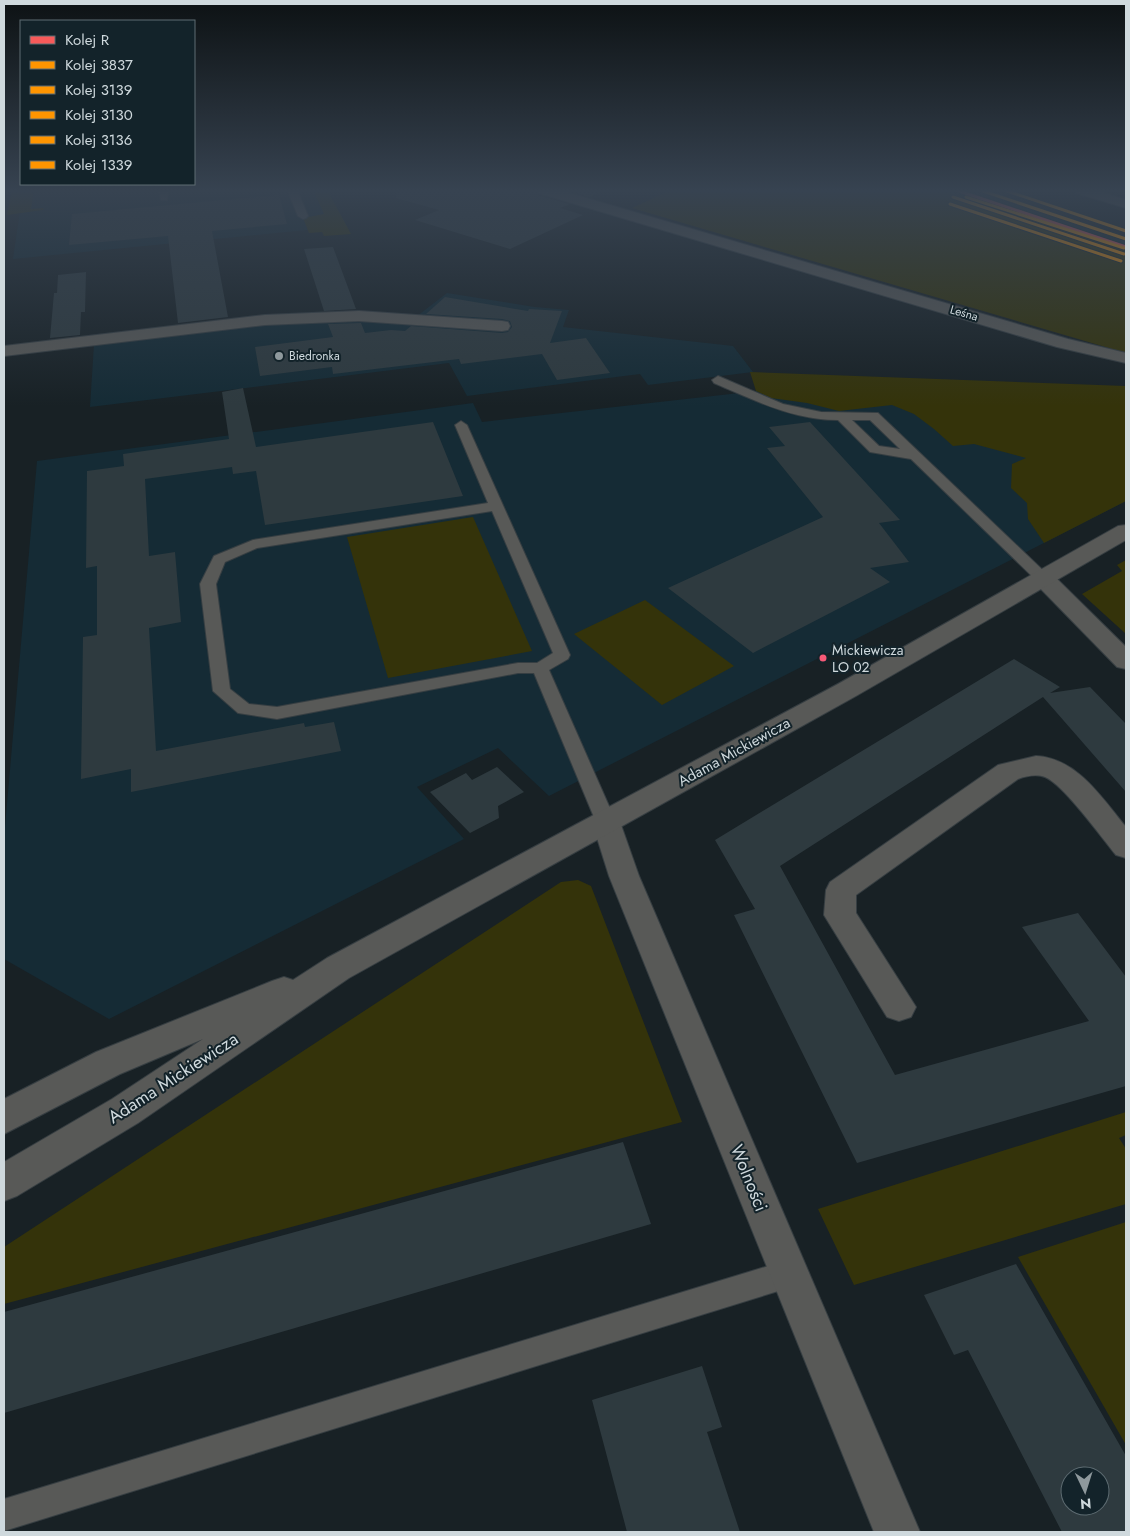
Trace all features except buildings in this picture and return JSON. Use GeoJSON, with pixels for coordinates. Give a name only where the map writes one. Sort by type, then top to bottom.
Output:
{"type":"FeatureCollection","features":[{"type":"Feature","properties":{"kind":"street","name":"Leśna"},"geometry":{"type":"LineString","coordinates":[[787,262],[1063,343],[1126,358]]}},
{"type":"Feature","properties":{"kind":"street"},"geometry":{"type":"LineString","coordinates":[[4,351],[298,317],[359,316],[502,326]]}},
{"type":"Feature","properties":{"kind":"street","name":"Adama Mickiewicza"},"geometry":{"type":"LineString","coordinates":[[4,1182],[125,1111],[338,968],[847,690],[1126,531]]}},
{"type":"Feature","properties":{"kind":"street"},"geometry":{"type":"LineString","coordinates":[[1042,578],[1126,661]]}},
{"type":"Feature","properties":{"kind":"street"},"geometry":{"type":"LineString","coordinates":[[899,1007],[840,915],[841,890],[1008,772],[1032,765],[1054,769],[1080,793],[1126,847]]}},
{"type":"Feature","properties":{"kind":"street","name":"Wolności"},"geometry":{"type":"LineString","coordinates":[[606,822],[624,876],[788,1274],[897,1532]]}},
{"type":"Feature","properties":{"kind":"street","name":"Adama Mickiewicza"},"geometry":{"type":"LineString","coordinates":[[4,1117],[108,1063],[338,968]]}},
{"type":"Feature","properties":{"kind":"lane"},"geometry":{"type":"LineString","coordinates":[[718,380],[779,407],[821,416],[873,416],[1042,578]]}},
{"type":"Feature","properties":{"kind":"lane"},"geometry":{"type":"LineString","coordinates":[[841,416],[875,449],[915,456]]}},
{"type":"Feature","properties":{"kind":"lane"},"geometry":{"type":"LineString","coordinates":[[460,425],[496,506],[562,655],[540,668],[518,668],[277,713],[244,709],[222,691],[208,584],[219,560],[253,544],[496,506]]}},
{"type":"Feature","properties":{"kind":"lane"},"geometry":{"type":"LineString","coordinates":[[540,668],[606,822]]}},
{"type":"Feature","properties":{"kind":"lane"},"geometry":{"type":"LineString","coordinates":[[4,1515],[788,1274]]}},
{"type":"Feature","properties":{"kind":"shaded area"},"geometry":{"type":"Polygon","coordinates":[[[815,262],[1126,262],[1126,353],[815,262]]]}},
{"type":"Feature","properties":{"kind":"shaded area"},"geometry":{"type":"Polygon","coordinates":[[[447,293],[535,307],[569,310],[563,327],[733,346],[753,372],[648,385],[640,374],[467,396],[449,363],[90,407],[94,344],[282,322],[374,320],[408,323],[447,293]]]}},
{"type":"Feature","properties":{"kind":"shaded area"},"geometry":{"type":"Polygon","coordinates":[[[750,372],[1126,386],[1126,501],[1044,543],[1028,519],[1027,503],[1011,488],[1012,464],[1026,458],[974,444],[953,446],[914,414],[892,405],[839,411],[807,403],[771,398],[756,391],[750,372]]]}},
{"type":"Feature","properties":{"kind":"shaded area"},"geometry":{"type":"Polygon","coordinates":[[[766,390],[985,390],[1126,501],[549,796],[498,748],[417,787],[464,839],[109,1019],[4,959],[4,838],[37,461],[473,403],[482,422],[766,390]]]}},
{"type":"Feature","properties":{"kind":"shaded area"},"geometry":{"type":"Polygon","coordinates":[[[473,517],[532,651],[388,678],[347,537],[473,517]]]}},
{"type":"Feature","properties":{"kind":"shaded area"},"geometry":{"type":"Polygon","coordinates":[[[1126,560],[1126,634],[1082,594],[1122,571],[1117,565],[1126,560]]]}},
{"type":"Feature","properties":{"kind":"shaded area"},"geometry":{"type":"Polygon","coordinates":[[[645,600],[734,666],[662,705],[574,634],[645,600]]]}},
{"type":"Feature","properties":{"kind":"shaded area"},"geometry":{"type":"Polygon","coordinates":[[[578,880],[591,886],[682,1122],[4,1304],[4,1247],[561,882],[578,880]]]}},
{"type":"Feature","properties":{"kind":"shaded area"},"geometry":{"type":"Polygon","coordinates":[[[1126,1112],[1126,1135],[1119,1138],[1126,1149],[1126,1204],[854,1285],[818,1209],[1126,1112]]]}},
{"type":"Feature","properties":{"kind":"shaded area"},"geometry":{"type":"Polygon","coordinates":[[[1126,1222],[1126,1445],[1018,1257],[1126,1222]]]}},
{"type":"Feature","properties":{"kind":"place","name":"Biedronka"},"geometry":{"type":"Point","coordinates":[279,356]}},
{"type":"Feature","properties":{"kind":"place","name":"Mickiewicza LO 02"},"geometry":{"type":"Point","coordinates":[823,658]}}]}
